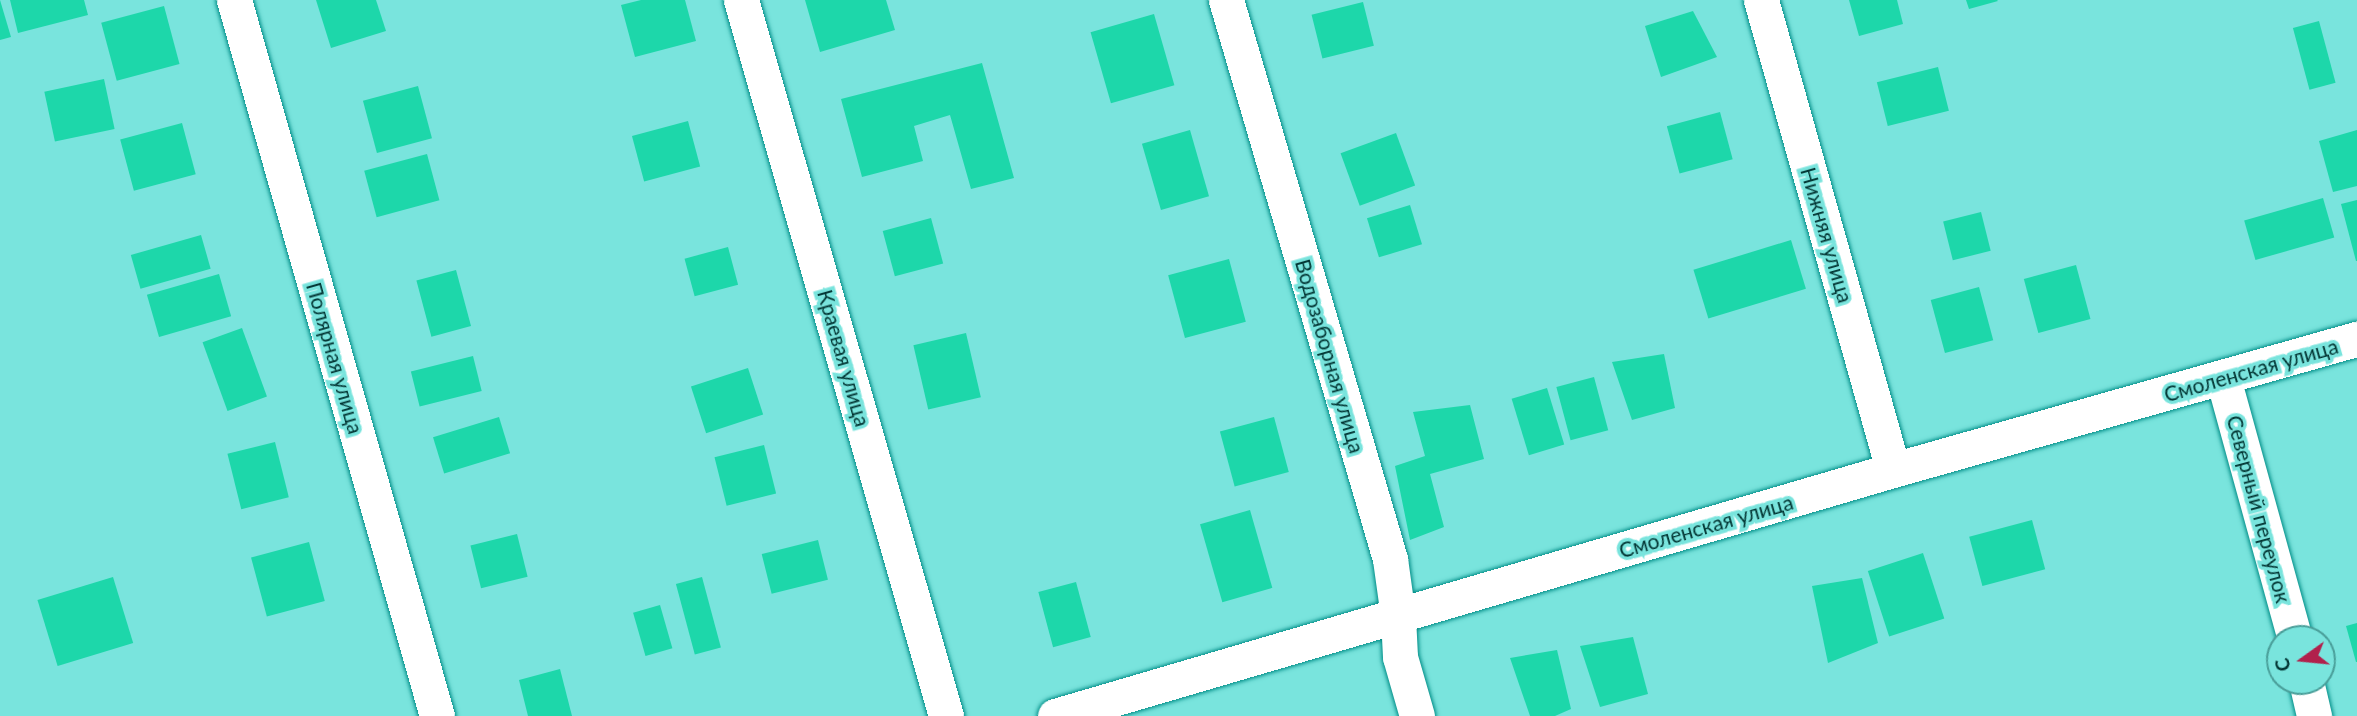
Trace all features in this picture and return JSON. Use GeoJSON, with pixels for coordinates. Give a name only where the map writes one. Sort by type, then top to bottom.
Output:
{"type":"FeatureCollection","features":[{"type":"Feature","properties":{"kind":"street","name":"Полярная улица"},"geometry":{"type":"LineString","coordinates":[[233,0],[438,716]]}},
{"type":"Feature","properties":{"kind":"street","name":"Краевая улица"},"geometry":{"type":"LineString","coordinates":[[741,0],[946,716]]}},
{"type":"Feature","properties":{"kind":"street","name":"Водозаборная улица"},"geometry":{"type":"LineString","coordinates":[[1226,0],[1390,559],[1400,657],[1417,716]]}},
{"type":"Feature","properties":{"kind":"street","name":"Нижняя улица"},"geometry":{"type":"LineString","coordinates":[[1761,0],[1893,470]]}},
{"type":"Feature","properties":{"kind":"street","name":"Смоленская улица"},"geometry":{"type":"LineString","coordinates":[[1055,716],[1893,470],[2357,339]]}},
{"type":"Feature","properties":{"kind":"street","name":"Северный переулок"},"geometry":{"type":"LineString","coordinates":[[2223,378],[2291,625]]}},
{"type":"Feature","properties":{"kind":"street"},"geometry":{"type":"LineString","coordinates":[[2309,695],[2314,716]]}},
{"type":"Feature","properties":{"kind":"building"},"geometry":{"type":"Polygon","coordinates":[[[0,0],[11,37],[0,40],[0,0]]]}},
{"type":"Feature","properties":{"kind":"building"},"geometry":{"type":"Polygon","coordinates":[[[10,0],[84,0],[88,15],[18,33],[10,0]]]}},
{"type":"Feature","properties":{"kind":"building"},"geometry":{"type":"Polygon","coordinates":[[[316,0],[376,0],[386,31],[331,48],[316,0]]]}},
{"type":"Feature","properties":{"kind":"building"},"geometry":{"type":"Polygon","coordinates":[[[641,0],[685,0],[696,41],[635,57],[621,5],[641,0]]]}},
{"type":"Feature","properties":{"kind":"building"},"geometry":{"type":"Polygon","coordinates":[[[805,0],[886,0],[895,30],[820,52],[805,0]]]}},
{"type":"Feature","properties":{"kind":"building"},"geometry":{"type":"Polygon","coordinates":[[[1849,0],[1897,0],[1903,24],[1859,36],[1849,0]]]}},
{"type":"Feature","properties":{"kind":"building"},"geometry":{"type":"Polygon","coordinates":[[[1966,0],[1997,0],[1998,1],[1969,9],[1966,0]]]}},
{"type":"Feature","properties":{"kind":"building"},"geometry":{"type":"Polygon","coordinates":[[[1363,2],[1374,46],[1322,58],[1312,15],[1363,2]]]}},
{"type":"Feature","properties":{"kind":"building"},"geometry":{"type":"Polygon","coordinates":[[[164,6],[180,64],[117,81],[101,23],[164,6]]]}},
{"type":"Feature","properties":{"kind":"building"},"geometry":{"type":"Polygon","coordinates":[[[1693,11],[1717,57],[1661,77],[1645,26],[1693,11]]]}},
{"type":"Feature","properties":{"kind":"building"},"geometry":{"type":"Polygon","coordinates":[[[1154,14],[1174,85],[1111,103],[1091,32],[1154,14]]]}},
{"type":"Feature","properties":{"kind":"building"},"geometry":{"type":"Polygon","coordinates":[[[2319,21],[2336,83],[2309,90],[2293,28],[2319,21]]]}},
{"type":"Feature","properties":{"kind":"building"},"geometry":{"type":"Polygon","coordinates":[[[982,63],[1014,178],[971,189],[950,115],[914,126],[923,161],[862,177],[841,99],[982,63]]]}},
{"type":"Feature","properties":{"kind":"building"},"geometry":{"type":"Polygon","coordinates":[[[1938,67],[1949,111],[1888,126],[1877,82],[1938,67]]]}},
{"type":"Feature","properties":{"kind":"building"},"geometry":{"type":"Polygon","coordinates":[[[104,79],[115,129],[55,142],[44,92],[104,79]]]}},
{"type":"Feature","properties":{"kind":"building"},"geometry":{"type":"Polygon","coordinates":[[[418,86],[432,138],[377,153],[363,101],[418,86]]]}},
{"type":"Feature","properties":{"kind":"building"},"geometry":{"type":"Polygon","coordinates":[[[1720,112],[1733,159],[1680,174],[1667,126],[1720,112]]]}},
{"type":"Feature","properties":{"kind":"building"},"geometry":{"type":"Polygon","coordinates":[[[688,121],[700,166],[644,181],[632,136],[688,121]]]}},
{"type":"Feature","properties":{"kind":"building"},"geometry":{"type":"Polygon","coordinates":[[[182,123],[196,174],[134,191],[120,140],[182,123]]]}},
{"type":"Feature","properties":{"kind":"building"},"geometry":{"type":"Polygon","coordinates":[[[1190,130],[1209,196],[1161,210],[1142,144],[1190,130]]]}},
{"type":"Feature","properties":{"kind":"building"},"geometry":{"type":"Polygon","coordinates":[[[2357,130],[2357,186],[2333,192],[2319,141],[2357,130]]]}},
{"type":"Feature","properties":{"kind":"building"},"geometry":{"type":"Polygon","coordinates":[[[1396,133],[1415,186],[1360,206],[1341,153],[1396,133]]]}},
{"type":"Feature","properties":{"kind":"building"},"geometry":{"type":"Polygon","coordinates":[[[427,154],[439,200],[377,217],[364,171],[427,154]]]}},
{"type":"Feature","properties":{"kind":"building"},"geometry":{"type":"Polygon","coordinates":[[[2323,198],[2334,237],[2255,260],[2244,221],[2323,198]]]}},
{"type":"Feature","properties":{"kind":"building"},"geometry":{"type":"Polygon","coordinates":[[[2357,200],[2357,261],[2356,261],[2341,204],[2357,200]]]}},
{"type":"Feature","properties":{"kind":"building"},"geometry":{"type":"Polygon","coordinates":[[[1410,205],[1422,244],[1379,257],[1367,218],[1410,205]]]}},
{"type":"Feature","properties":{"kind":"building"},"geometry":{"type":"Polygon","coordinates":[[[1981,212],[1991,251],[1953,260],[1943,221],[1981,212]]]}},
{"type":"Feature","properties":{"kind":"building"},"geometry":{"type":"Polygon","coordinates":[[[931,218],[943,263],[895,276],[883,231],[931,218]]]}},
{"type":"Feature","properties":{"kind":"building"},"geometry":{"type":"Polygon","coordinates":[[[201,235],[211,269],[140,289],[131,255],[201,235]]]}},
{"type":"Feature","properties":{"kind":"building"},"geometry":{"type":"Polygon","coordinates":[[[1791,240],[1806,289],[1708,319],[1693,270],[1791,240]]]}},
{"type":"Feature","properties":{"kind":"building"},"geometry":{"type":"Polygon","coordinates":[[[728,247],[738,285],[695,296],[685,259],[728,247]]]}},
{"type":"Feature","properties":{"kind":"building"},"geometry":{"type":"Polygon","coordinates":[[[1229,259],[1246,322],[1185,338],[1168,275],[1229,259]]]}},
{"type":"Feature","properties":{"kind":"building"},"geometry":{"type":"Polygon","coordinates":[[[2076,265],[2090,319],[2038,333],[2024,279],[2076,265]]]}},
{"type":"Feature","properties":{"kind":"building"},"geometry":{"type":"Polygon","coordinates":[[[456,270],[471,326],[431,337],[416,281],[456,270]]]}},
{"type":"Feature","properties":{"kind":"building"},"geometry":{"type":"Polygon","coordinates":[[[219,274],[231,316],[159,337],[147,295],[219,274]]]}},
{"type":"Feature","properties":{"kind":"building"},"geometry":{"type":"Polygon","coordinates":[[[1979,287],[1993,340],[1945,353],[1931,300],[1979,287]]]}},
{"type":"Feature","properties":{"kind":"building"},"geometry":{"type":"Polygon","coordinates":[[[242,328],[267,397],[228,411],[203,342],[242,328]]]}},
{"type":"Feature","properties":{"kind":"building"},"geometry":{"type":"Polygon","coordinates":[[[966,333],[981,397],[928,409],[913,345],[966,333]]]}},
{"type":"Feature","properties":{"kind":"building"},"geometry":{"type":"Polygon","coordinates":[[[1664,354],[1675,408],[1632,420],[1612,362],[1664,354]]]}},
{"type":"Feature","properties":{"kind":"building"},"geometry":{"type":"Polygon","coordinates":[[[473,356],[482,391],[420,406],[411,371],[473,356]]]}},
{"type":"Feature","properties":{"kind":"building"},"geometry":{"type":"Polygon","coordinates":[[[748,368],[763,415],[706,433],[691,387],[748,368]]]}},
{"type":"Feature","properties":{"kind":"building"},"geometry":{"type":"Polygon","coordinates":[[[1594,377],[1608,430],[1571,440],[1556,387],[1594,377]]]}},
{"type":"Feature","properties":{"kind":"building"},"geometry":{"type":"Polygon","coordinates":[[[1547,388],[1564,444],[1529,455],[1512,399],[1547,388]]]}},
{"type":"Feature","properties":{"kind":"building"},"geometry":{"type":"Polygon","coordinates":[[[1470,405],[1484,459],[1430,474],[1444,527],[1410,540],[1395,466],[1425,456],[1413,412],[1470,405]]]}},
{"type":"Feature","properties":{"kind":"building"},"geometry":{"type":"Polygon","coordinates":[[[499,417],[510,453],[444,474],[433,437],[499,417]]]}},
{"type":"Feature","properties":{"kind":"building"},"geometry":{"type":"Polygon","coordinates":[[[1274,417],[1289,472],[1235,487],[1220,431],[1274,417]]]}},
{"type":"Feature","properties":{"kind":"building"},"geometry":{"type":"Polygon","coordinates":[[[275,442],[289,497],[241,509],[227,454],[275,442]]]}},
{"type":"Feature","properties":{"kind":"building"},"geometry":{"type":"Polygon","coordinates":[[[764,445],[776,494],[727,506],[715,457],[764,445]]]}},
{"type":"Feature","properties":{"kind":"building"},"geometry":{"type":"Polygon","coordinates":[[[1250,510],[1272,588],[1222,602],[1200,524],[1250,510]]]}},
{"type":"Feature","properties":{"kind":"building"},"geometry":{"type":"Polygon","coordinates":[[[2032,520],[2045,569],[1982,586],[1969,537],[2032,520]]]}},
{"type":"Feature","properties":{"kind":"building"},"geometry":{"type":"Polygon","coordinates":[[[517,534],[528,577],[481,588],[470,546],[517,534]]]}},
{"type":"Feature","properties":{"kind":"building"},"geometry":{"type":"Polygon","coordinates":[[[818,540],[828,580],[772,594],[762,554],[818,540]]]}},
{"type":"Feature","properties":{"kind":"building"},"geometry":{"type":"Polygon","coordinates":[[[309,542],[325,601],[267,616],[251,558],[309,542]]]}},
{"type":"Feature","properties":{"kind":"building"},"geometry":{"type":"Polygon","coordinates":[[[1923,553],[1944,619],[1889,637],[1868,571],[1923,553]]]}},
{"type":"Feature","properties":{"kind":"building"},"geometry":{"type":"Polygon","coordinates":[[[113,577],[133,643],[58,666],[37,600],[113,577]]]}},
{"type":"Feature","properties":{"kind":"building"},"geometry":{"type":"Polygon","coordinates":[[[702,577],[721,648],[695,655],[676,584],[702,577]]]}},
{"type":"Feature","properties":{"kind":"building"},"geometry":{"type":"Polygon","coordinates":[[[1862,578],[1878,643],[1828,663],[1812,586],[1862,578]]]}},
{"type":"Feature","properties":{"kind":"building"},"geometry":{"type":"Polygon","coordinates":[[[1076,582],[1091,637],[1053,647],[1038,592],[1076,582]]]}},
{"type":"Feature","properties":{"kind":"building"},"geometry":{"type":"Polygon","coordinates":[[[660,605],[672,648],[645,656],[633,613],[660,605]]]}},
{"type":"Feature","properties":{"kind":"building"},"geometry":{"type":"Polygon","coordinates":[[[2357,623],[2357,662],[2356,662],[2346,626],[2357,623]]]}},
{"type":"Feature","properties":{"kind":"building"},"geometry":{"type":"Polygon","coordinates":[[[1633,637],[1648,694],[1600,707],[1580,646],[1633,637]]]}},
{"type":"Feature","properties":{"kind":"building"},"geometry":{"type":"Polygon","coordinates":[[[1557,650],[1571,709],[1555,716],[1530,716],[1510,658],[1557,650]]]}},
{"type":"Feature","properties":{"kind":"building"},"geometry":{"type":"Polygon","coordinates":[[[560,669],[572,716],[528,716],[519,680],[560,669]]]}}]}
